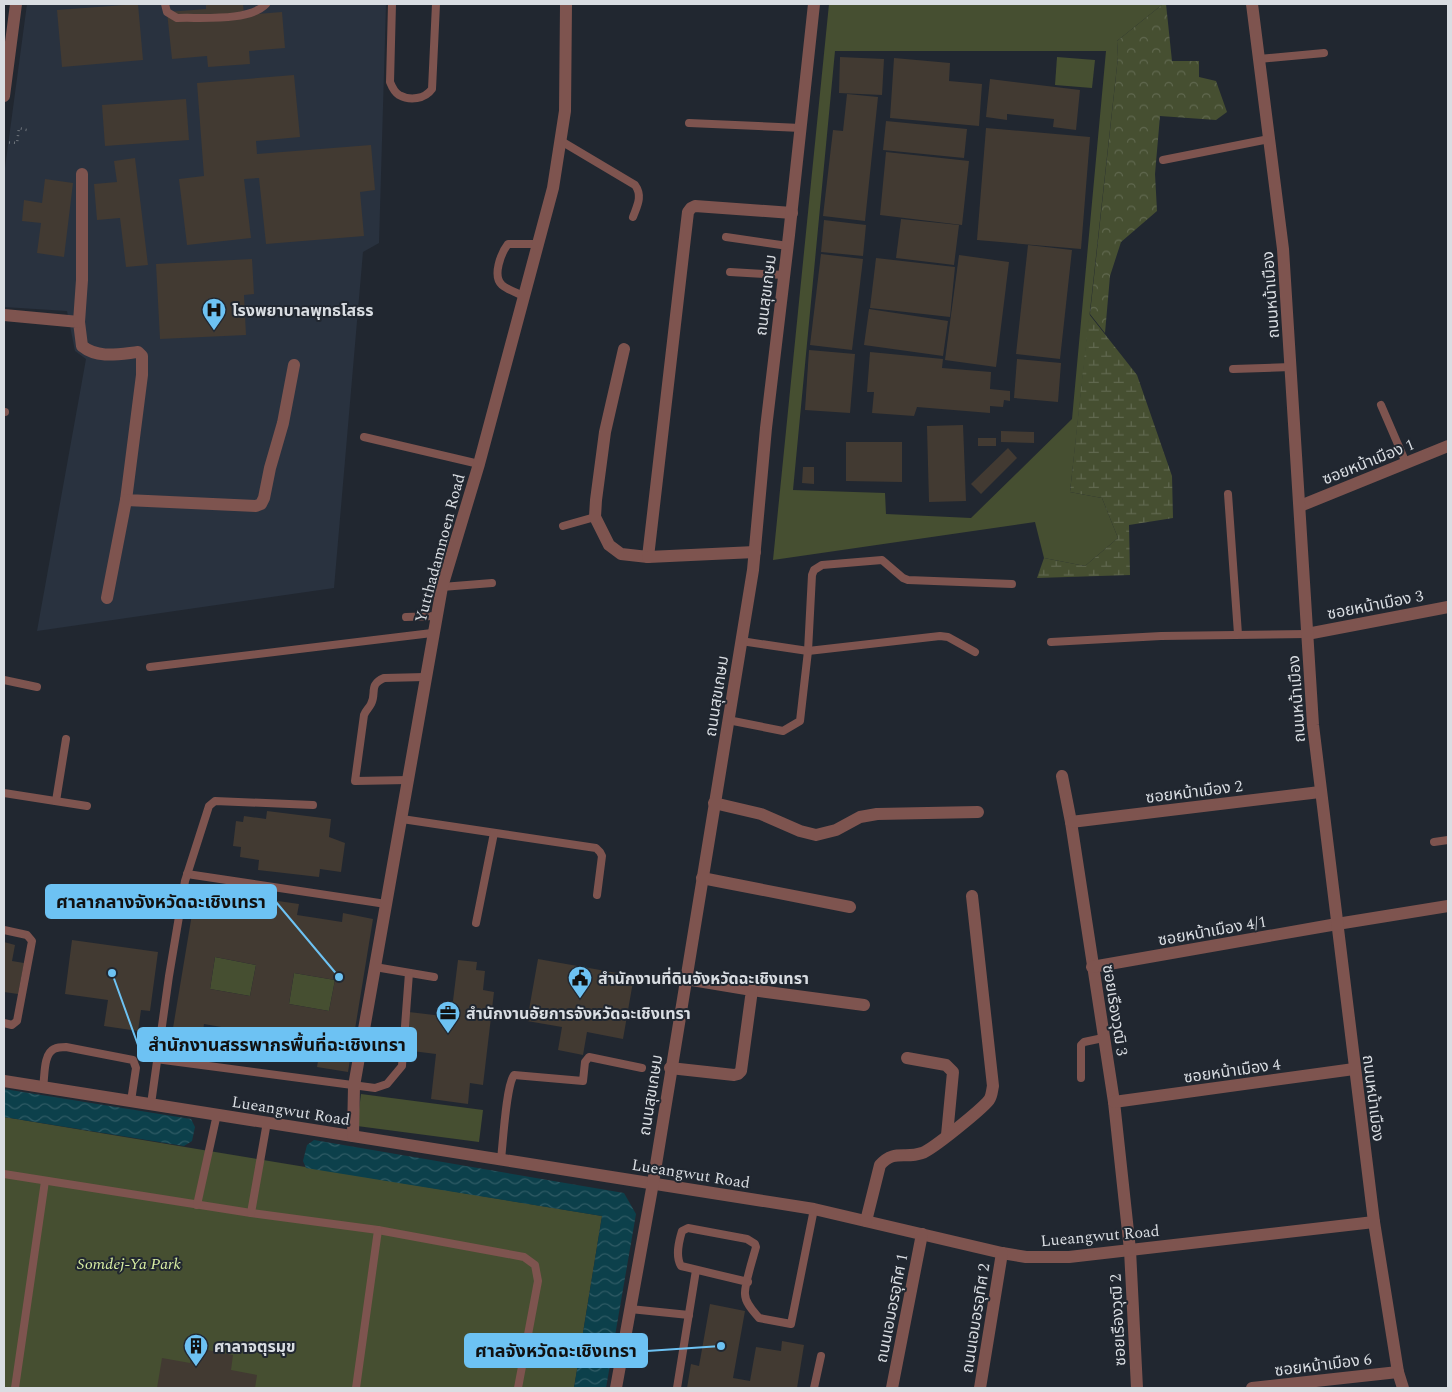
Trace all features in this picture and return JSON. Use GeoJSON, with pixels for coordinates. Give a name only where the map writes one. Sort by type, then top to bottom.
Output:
{"type":"FeatureCollection","features":[{"type":"Feature","properties":{"kind":"street"},"geometry":{"type":"LineString","coordinates":[[4,96],[16,4]]}},
{"type":"Feature","properties":{"kind":"street","name":"Yutthadamnoen Road"},"geometry":{"type":"LineString","coordinates":[[353,1136],[354,1086],[402,819],[432,633],[442,587],[479,464],[553,188],[565,111],[566,4]]}},
{"type":"Feature","properties":{"kind":"street","name":"ถนนสุขเกษม"},"geometry":{"type":"LineString","coordinates":[[616,1388],[686,979],[755,552],[766,428],[792,213],[814,4]]}},
{"type":"Feature","properties":{"kind":"street","name":"ถนนหน้าเมือง"},"geometry":{"type":"LineString","coordinates":[[1252,4],[1283,249],[1313,725],[1320,792],[1374,1222],[1398,1372],[1403,1388]]}},
{"type":"Feature","properties":{"kind":"street"},"geometry":{"type":"LineString","coordinates":[[82,174],[82,280],[79,322],[82,346],[90,353],[102,355],[138,352],[143,360],[126,500],[107,598]]}},
{"type":"Feature","properties":{"kind":"street"},"geometry":{"type":"LineString","coordinates":[[648,558],[688,212],[695,206],[792,213]]}},
{"type":"Feature","properties":{"kind":"street"},"geometry":{"type":"LineString","coordinates":[[4,315],[79,322]]}},
{"type":"Feature","properties":{"kind":"street"},"geometry":{"type":"LineString","coordinates":[[624,349],[604,432],[596,500],[596,518],[609,545],[621,554],[648,558],[755,552]]}},
{"type":"Feature","properties":{"kind":"street"},"geometry":{"type":"LineString","coordinates":[[126,500],[256,506],[261,504],[283,423],[294,366]]}},
{"type":"Feature","properties":{"kind":"street","name":"ซอยหน้าเมือง 1"},"geometry":{"type":"LineString","coordinates":[[1300,506],[1448,446]]}},
{"type":"Feature","properties":{"kind":"street","name":"ซอยหน้าเมือง 3"},"geometry":{"type":"LineString","coordinates":[[1308,634],[1448,607]]}},
{"type":"Feature","properties":{"kind":"street","name":"ซอยเรืองวุฒิ 3"},"geometry":{"type":"LineString","coordinates":[[1062,776],[1071,822],[1114,1102],[1130,1250]]}},
{"type":"Feature","properties":{"kind":"street","name":"ซอยหน้าเมือง 2"},"geometry":{"type":"LineString","coordinates":[[1071,822],[1320,792]]}},
{"type":"Feature","properties":{"kind":"street"},"geometry":{"type":"LineString","coordinates":[[714,803],[761,814],[800,831],[816,835],[836,830],[860,817],[877,814],[978,812]]}},
{"type":"Feature","properties":{"kind":"street"},"geometry":{"type":"LineString","coordinates":[[702,878],[850,907]]}},
{"type":"Feature","properties":{"kind":"street"},"geometry":{"type":"LineString","coordinates":[[866,1221],[880,1165],[884,1160],[891,1155],[922,1153],[979,1111],[990,1098],[993,1086],[972,896]]}},
{"type":"Feature","properties":{"kind":"street","name":"ซอยหน้าเมือง 4/1"},"geometry":{"type":"LineString","coordinates":[[1092,968],[1448,906]]}},
{"type":"Feature","properties":{"kind":"street"},"geometry":{"type":"LineString","coordinates":[[686,979],[864,1006]]}},
{"type":"Feature","properties":{"kind":"street"},"geometry":{"type":"LineString","coordinates":[[670,1068],[738,1074],[741,1071],[752,990]]}},
{"type":"Feature","properties":{"kind":"street"},"geometry":{"type":"LineString","coordinates":[[907,1058],[946,1065],[953,1072],[947,1135]]}},
{"type":"Feature","properties":{"kind":"street","name":"ซอยหน้าเมือง 4"},"geometry":{"type":"LineString","coordinates":[[1114,1102],[1354,1069]]}},
{"type":"Feature","properties":{"kind":"street","name":"Lueangwut Road"},"geometry":{"type":"LineString","coordinates":[[4,1081],[814,1210],[1026,1257],[1069,1257],[1374,1222]]}},
{"type":"Feature","properties":{"kind":"street","name":"ถนนเอมอรอุทิศ 1"},"geometry":{"type":"LineString","coordinates":[[892,1388],[922,1234]]}},
{"type":"Feature","properties":{"kind":"street","name":"ซอยเรืองวุฒิ 2"},"geometry":{"type":"LineString","coordinates":[[1130,1250],[1137,1388]]}},
{"type":"Feature","properties":{"kind":"street","name":"ถนนเอมอรอุทิศ 2"},"geometry":{"type":"LineString","coordinates":[[980,1388],[1002,1253]]}},
{"type":"Feature","properties":{"kind":"street","name":"ซอยหน้าเมือง 6"},"geometry":{"type":"LineString","coordinates":[[1252,1388],[1398,1372]]}},
{"type":"Feature","properties":{"kind":"lane"},"geometry":{"type":"LineString","coordinates":[[165,4],[167,12],[177,18],[244,15],[262,8],[266,4]]}},
{"type":"Feature","properties":{"kind":"lane"},"geometry":{"type":"LineString","coordinates":[[392,4],[390,82],[393,89],[399,95],[417,98],[427,94],[432,89],[436,4]]}},
{"type":"Feature","properties":{"kind":"lane"},"geometry":{"type":"LineString","coordinates":[[1259,59],[1324,53]]}},
{"type":"Feature","properties":{"kind":"lane"},"geometry":{"type":"LineString","coordinates":[[689,122],[801,128]]}},
{"type":"Feature","properties":{"kind":"lane"},"geometry":{"type":"LineString","coordinates":[[1163,160],[1269,139]]}},
{"type":"Feature","properties":{"kind":"lane"},"geometry":{"type":"LineString","coordinates":[[561,141],[636,185],[640,197],[633,217]]}},
{"type":"Feature","properties":{"kind":"lane"},"geometry":{"type":"LineString","coordinates":[[726,237],[788,246]]}},
{"type":"Feature","properties":{"kind":"lane"},"geometry":{"type":"LineString","coordinates":[[524,296],[503,285],[500,281],[498,276],[502,252],[508,244],[538,244]]}},
{"type":"Feature","properties":{"kind":"lane"},"geometry":{"type":"LineString","coordinates":[[730,272],[784,276]]}},
{"type":"Feature","properties":{"kind":"lane"},"geometry":{"type":"LineString","coordinates":[[1234,369],[1291,367]]}},
{"type":"Feature","properties":{"kind":"lane"},"geometry":{"type":"LineString","coordinates":[[1381,405],[1406,463]]}},
{"type":"Feature","properties":{"kind":"lane"},"geometry":{"type":"LineString","coordinates":[[364,437],[479,464]]}},
{"type":"Feature","properties":{"kind":"lane"},"geometry":{"type":"LineString","coordinates":[[1228,494],[1238,634]]}},
{"type":"Feature","properties":{"kind":"lane"},"geometry":{"type":"LineString","coordinates":[[564,526],[596,518]]}},
{"type":"Feature","properties":{"kind":"lane"},"geometry":{"type":"LineString","coordinates":[[728,720],[783,730],[800,721],[808,651],[812,575],[814,570],[822,565],[882,560],[908,580],[1012,584]]}},
{"type":"Feature","properties":{"kind":"lane"},"geometry":{"type":"LineString","coordinates":[[442,587],[492,583]]}},
{"type":"Feature","properties":{"kind":"lane"},"geometry":{"type":"LineString","coordinates":[[406,617],[436,616]]}},
{"type":"Feature","properties":{"kind":"lane"},"geometry":{"type":"LineString","coordinates":[[150,667],[432,633]]}},
{"type":"Feature","properties":{"kind":"lane"},"geometry":{"type":"LineString","coordinates":[[1051,642],[1161,636],[1308,634]]}},
{"type":"Feature","properties":{"kind":"lane"},"geometry":{"type":"LineString","coordinates":[[741,641],[808,651],[940,636],[948,637],[976,652]]}},
{"type":"Feature","properties":{"kind":"lane"},"geometry":{"type":"LineString","coordinates":[[408,780],[355,781],[364,715],[366,709],[372,703],[374,688],[378,681],[384,678],[425,677]]}},
{"type":"Feature","properties":{"kind":"lane"},"geometry":{"type":"LineString","coordinates":[[4,680],[37,686]]}},
{"type":"Feature","properties":{"kind":"lane"},"geometry":{"type":"LineString","coordinates":[[56,801],[66,739]]}},
{"type":"Feature","properties":{"kind":"lane"},"geometry":{"type":"LineString","coordinates":[[4,793],[87,806]]}},
{"type":"Feature","properties":{"kind":"lane"},"geometry":{"type":"LineString","coordinates":[[151,1104],[168,976],[187,874],[209,806],[215,801],[313,805]]}},
{"type":"Feature","properties":{"kind":"lane"},"geometry":{"type":"LineString","coordinates":[[402,819],[596,848],[602,856],[597,894]]}},
{"type":"Feature","properties":{"kind":"lane"},"geometry":{"type":"LineString","coordinates":[[476,923],[494,833]]}},
{"type":"Feature","properties":{"kind":"lane"},"geometry":{"type":"LineString","coordinates":[[1434,842],[1448,840]]}},
{"type":"Feature","properties":{"kind":"lane"},"geometry":{"type":"LineString","coordinates":[[187,874],[386,904]]}},
{"type":"Feature","properties":{"kind":"lane"},"geometry":{"type":"LineString","coordinates":[[4,930],[28,935],[32,942],[17,1021],[12,1025],[4,1024]]}},
{"type":"Feature","properties":{"kind":"lane"},"geometry":{"type":"LineString","coordinates":[[375,967],[434,977]]}},
{"type":"Feature","properties":{"kind":"lane"},"geometry":{"type":"LineString","coordinates":[[156,1059],[354,1086],[375,1088],[388,1084],[402,1066],[409,973]]}},
{"type":"Feature","properties":{"kind":"lane"},"geometry":{"type":"LineString","coordinates":[[1081,1078],[1081,1045],[1084,1042],[1103,1038]]}},
{"type":"Feature","properties":{"kind":"lane"},"geometry":{"type":"LineString","coordinates":[[44,1087],[46,1060],[52,1050],[66,1047],[133,1060],[136,1068],[131,1101]]}},
{"type":"Feature","properties":{"kind":"lane"},"geometry":{"type":"LineString","coordinates":[[501,1160],[509,1093],[514,1075],[583,1082],[585,1062],[589,1057],[642,1068]]}},
{"type":"Feature","properties":{"kind":"lane"},"geometry":{"type":"LineString","coordinates":[[197,1205],[216,1114]]}},
{"type":"Feature","properties":{"kind":"lane"},"geometry":{"type":"LineString","coordinates":[[251,1213],[266,1122]]}},
{"type":"Feature","properties":{"kind":"lane"},"geometry":{"type":"LineString","coordinates":[[4,1174],[197,1205],[378,1230],[524,1257],[535,1265],[538,1281],[518,1388]]}},
{"type":"Feature","properties":{"kind":"lane"},"geometry":{"type":"LineString","coordinates":[[15,1388],[45,1181]]}},
{"type":"Feature","properties":{"kind":"lane"},"geometry":{"type":"LineString","coordinates":[[748,1282],[680,1266],[678,1261],[678,1243],[682,1231],[688,1228],[747,1239],[755,1244],[748,1282],[744,1295],[748,1304],[759,1318],[790,1324],[814,1210]]}},
{"type":"Feature","properties":{"kind":"lane"},"geometry":{"type":"LineString","coordinates":[[356,1388],[378,1230]]}},
{"type":"Feature","properties":{"kind":"lane"},"geometry":{"type":"LineString","coordinates":[[677,1388],[696,1270]]}},
{"type":"Feature","properties":{"kind":"lane"},"geometry":{"type":"LineString","coordinates":[[630,1309],[689,1315]]}},
{"type":"Feature","properties":{"kind":"lane"},"geometry":{"type":"LineString","coordinates":[[814,1388],[821,1356]]}},
{"type":"Feature","properties":{"kind":"path"},"geometry":{"type":"LineString","coordinates":[[4,142],[17,143],[19,128],[30,131]]}},
{"type":"Feature","properties":{"kind":"shaded area","name":"โรงพยาบาลพุทธโสธร"},"geometry":{"type":"Polygon","coordinates":[[[27,4],[386,4],[379,243],[363,252],[334,588],[37,631],[86,359],[75,351],[67,311],[4,307],[4,175],[27,4]]]}},
{"type":"Feature","properties":{"kind":"green space"},"geometry":{"type":"Polygon","coordinates":[[[829,4],[1163,4],[1117,41],[1118,57],[1070,492],[1102,498],[1118,538],[1085,566],[1044,558],[1035,522],[773,560],[829,4]],[[835,51],[793,490],[885,493],[886,514],[971,518],[1072,419],[1106,51],[835,51]]]}},
{"type":"Feature","properties":{"kind":"green space"},"geometry":{"type":"Polygon","coordinates":[[[1163,4],[1166,4],[1172,61],[1199,61],[1199,77],[1216,81],[1227,112],[1216,120],[1160,116],[1155,174],[1157,211],[1121,242],[1110,276],[1105,333],[1090,314],[1118,57],[1117,41],[1163,4]]]}},
{"type":"Feature","properties":{"kind":"green space"},"geometry":{"type":"Polygon","coordinates":[[[1057,57],[1095,60],[1092,88],[1055,85],[1057,57]]]}},
{"type":"Feature","properties":{"kind":"green space"},"geometry":{"type":"Polygon","coordinates":[[[1089,314],[1137,375],[1172,476],[1173,518],[1129,525],[1130,575],[1037,578],[1044,558],[1085,566],[1118,538],[1102,498],[1070,492],[1089,314]]]}},
{"type":"Feature","properties":{"kind":"green space"},"geometry":{"type":"Polygon","coordinates":[[[215,957],[256,965],[250,996],[210,989],[215,957]]]}},
{"type":"Feature","properties":{"kind":"green space"},"geometry":{"type":"Polygon","coordinates":[[[294,973],[335,980],[329,1011],[289,1004],[294,973]]]}},
{"type":"Feature","properties":{"kind":"green space"},"geometry":{"type":"Polygon","coordinates":[[[361,1094],[483,1110],[479,1142],[357,1126],[361,1094]]]}},
{"type":"Feature","properties":{"kind":"green space","name":"Somdej-Ya Park"},"geometry":{"type":"Polygon","coordinates":[[[4,1117],[602,1216],[574,1388],[4,1388],[4,1117]]]}},
{"type":"Feature","properties":{"kind":"water"},"geometry":{"type":"Polygon","coordinates":[[[4,1089],[191,1119],[195,1127],[192,1141],[184,1146],[4,1117],[4,1089]]]}},
{"type":"Feature","properties":{"kind":"water"},"geometry":{"type":"Polygon","coordinates":[[[314,1140],[624,1193],[636,1214],[606,1388],[574,1388],[602,1216],[306,1168],[303,1161],[307,1145],[314,1140]]]}},
{"type":"Feature","properties":{"kind":"building"},"geometry":{"type":"Polygon","coordinates":[[[138,4],[143,60],[62,67],[57,10],[138,4]]]}},
{"type":"Feature","properties":{"kind":"building"},"geometry":{"type":"Polygon","coordinates":[[[206,4],[243,4],[244,15],[282,12],[285,48],[249,51],[250,64],[208,67],[207,56],[172,59],[167,12],[206,9],[206,4]]]}},
{"type":"Feature","properties":{"kind":"building"},"geometry":{"type":"Polygon","coordinates":[[[840,57],[884,59],[882,95],[839,93],[840,57]]]}},
{"type":"Feature","properties":{"kind":"building"},"geometry":{"type":"Polygon","coordinates":[[[894,58],[950,63],[949,81],[982,84],[979,126],[890,118],[894,58]]]}},
{"type":"Feature","properties":{"kind":"building"},"geometry":{"type":"Polygon","coordinates":[[[294,75],[300,137],[256,141],[257,154],[371,145],[375,190],[360,192],[364,236],[266,244],[259,178],[244,179],[251,238],[187,245],[179,179],[204,176],[197,83],[294,75]]]}},
{"type":"Feature","properties":{"kind":"building"},"geometry":{"type":"Polygon","coordinates":[[[990,79],[1080,90],[1076,130],[1053,127],[1054,119],[1007,114],[1007,120],[986,117],[990,79]]]}},
{"type":"Feature","properties":{"kind":"building"},"geometry":{"type":"Polygon","coordinates":[[[847,94],[878,97],[865,221],[823,216],[833,130],[843,131],[847,94]]]}},
{"type":"Feature","properties":{"kind":"building"},"geometry":{"type":"Polygon","coordinates":[[[186,99],[189,140],[105,146],[102,105],[186,99]]]}},
{"type":"Feature","properties":{"kind":"building"},"geometry":{"type":"Polygon","coordinates":[[[886,121],[967,129],[964,158],[883,150],[886,121]]]}},
{"type":"Feature","properties":{"kind":"building"},"geometry":{"type":"Polygon","coordinates":[[[986,128],[1090,137],[1081,249],[977,240],[986,128]]]}},
{"type":"Feature","properties":{"kind":"building"},"geometry":{"type":"Polygon","coordinates":[[[886,152],[969,161],[962,225],[880,215],[886,152]]]}},
{"type":"Feature","properties":{"kind":"building"},"geometry":{"type":"Polygon","coordinates":[[[135,158],[148,265],[126,267],[120,218],[97,220],[94,184],[117,182],[114,161],[135,158]]]}},
{"type":"Feature","properties":{"kind":"building"},"geometry":{"type":"Polygon","coordinates":[[[45,179],[73,183],[64,257],[37,253],[41,223],[22,221],[24,200],[42,203],[45,179]]]}},
{"type":"Feature","properties":{"kind":"building"},"geometry":{"type":"Polygon","coordinates":[[[901,219],[959,225],[954,265],[896,258],[901,219]]]}},
{"type":"Feature","properties":{"kind":"building"},"geometry":{"type":"Polygon","coordinates":[[[824,220],[866,225],[863,256],[821,252],[824,220]]]}},
{"type":"Feature","properties":{"kind":"building"},"geometry":{"type":"Polygon","coordinates":[[[1028,245],[1072,250],[1060,359],[1016,354],[1028,245]]]}},
{"type":"Feature","properties":{"kind":"building"},"geometry":{"type":"Polygon","coordinates":[[[821,254],[863,259],[852,350],[810,345],[821,254]]]}},
{"type":"Feature","properties":{"kind":"building"},"geometry":{"type":"Polygon","coordinates":[[[959,255],[1009,262],[996,367],[945,360],[959,255]]]}},
{"type":"Feature","properties":{"kind":"building"},"geometry":{"type":"Polygon","coordinates":[[[876,258],[955,267],[950,317],[870,308],[876,258]]]}},
{"type":"Feature","properties":{"kind":"building"},"geometry":{"type":"Polygon","coordinates":[[[252,259],[254,294],[244,295],[246,335],[160,339],[156,264],[252,259]]]}},
{"type":"Feature","properties":{"kind":"building"},"geometry":{"type":"Polygon","coordinates":[[[869,309],[948,321],[943,356],[864,345],[869,309]]]}},
{"type":"Feature","properties":{"kind":"building"},"geometry":{"type":"Polygon","coordinates":[[[809,350],[855,354],[850,413],[805,410],[809,350]]]}},
{"type":"Feature","properties":{"kind":"building"},"geometry":{"type":"Polygon","coordinates":[[[870,352],[943,359],[942,368],[991,372],[990,389],[1010,391],[1010,401],[1004,400],[1003,407],[990,406],[990,413],[917,407],[914,416],[872,413],[874,392],[867,392],[870,352]]]}},
{"type":"Feature","properties":{"kind":"building"},"geometry":{"type":"Polygon","coordinates":[[[1017,359],[1061,363],[1058,402],[1014,398],[1017,359]]]}},
{"type":"Feature","properties":{"kind":"building"},"geometry":{"type":"Polygon","coordinates":[[[963,425],[966,501],[929,502],[927,426],[963,425]]]}},
{"type":"Feature","properties":{"kind":"building"},"geometry":{"type":"Polygon","coordinates":[[[1001,431],[1034,432],[1034,443],[1001,442],[1001,431]]]}},
{"type":"Feature","properties":{"kind":"building"},"geometry":{"type":"Polygon","coordinates":[[[978,438],[996,438],[996,446],[978,446],[978,438]]]}},
{"type":"Feature","properties":{"kind":"building"},"geometry":{"type":"Polygon","coordinates":[[[846,442],[902,442],[902,482],[846,481],[846,442]]]}},
{"type":"Feature","properties":{"kind":"building"},"geometry":{"type":"Polygon","coordinates":[[[1008,448],[1017,458],[981,494],[971,484],[1008,448]]]}},
{"type":"Feature","properties":{"kind":"building"},"geometry":{"type":"Polygon","coordinates":[[[803,467],[814,467],[814,484],[802,483],[803,467]]]}},
{"type":"Feature","properties":{"kind":"building"},"geometry":{"type":"Polygon","coordinates":[[[267,811],[331,819],[329,837],[345,843],[341,872],[320,869],[319,877],[258,870],[259,860],[240,857],[241,847],[233,846],[236,821],[243,822],[244,816],[266,819],[267,811]]]}},
{"type":"Feature","properties":{"kind":"building"},"geometry":{"type":"Polygon","coordinates":[[[197,884],[229,890],[228,897],[270,905],[271,900],[299,904],[297,915],[342,922],[343,913],[373,919],[348,1072],[317,1067],[321,1044],[280,1037],[276,1061],[240,1054],[244,1031],[204,1024],[201,1046],[171,1040],[197,884]],[[215,957],[210,989],[250,996],[256,965],[215,957]],[[294,973],[289,1004],[329,1011],[335,980],[294,973]]]}},
{"type":"Feature","properties":{"kind":"building"},"geometry":{"type":"Polygon","coordinates":[[[72,940],[158,952],[150,1011],[141,1010],[138,1031],[104,1026],[108,1000],[65,994],[72,940]]]}},
{"type":"Feature","properties":{"kind":"building"},"geometry":{"type":"Polygon","coordinates":[[[4,942],[15,945],[12,961],[24,963],[18,994],[4,992],[4,942]]]}},
{"type":"Feature","properties":{"kind":"building","name":"สำนักงานที่ดินจังหวัดฉะเชิงเทรา"},"geometry":{"type":"Polygon","coordinates":[[[538,959],[634,976],[623,1039],[587,1032],[583,1055],[558,1050],[562,1027],[527,1021],[538,959]]]}},
{"type":"Feature","properties":{"kind":"building","name":"สำนักงานอัยการจังหวัดฉะเชิงเทรา"},"geometry":{"type":"Polygon","coordinates":[[[458,960],[477,962],[476,970],[485,971],[483,990],[494,992],[483,1085],[470,1083],[468,1104],[431,1099],[436,1054],[404,1050],[409,1012],[451,1017],[458,960]]]}},
{"type":"Feature","properties":{"kind":"building"},"geometry":{"type":"Polygon","coordinates":[[[710,1304],[745,1311],[733,1378],[750,1381],[756,1347],[781,1351],[782,1341],[804,1345],[797,1388],[687,1388],[691,1364],[699,1366],[710,1304]]]}},
{"type":"Feature","properties":{"kind":"building","name":"ศาลาจตุรมุข"},"geometry":{"type":"Polygon","coordinates":[[[193,1347],[233,1355],[231,1370],[257,1375],[255,1388],[157,1388],[162,1358],[190,1363],[193,1347]]]}},
{"type":"Feature","properties":{"kind":"place","name":"โรงพยาบาลพุทธโสธร"},"geometry":{"type":"Point","coordinates":[214,331]}},
{"type":"Feature","properties":{"kind":"place","name":"สำนักงานสรรพากรพื้นที่ฉะเชิงเทรา"},"geometry":{"type":"Point","coordinates":[112,973]}},
{"type":"Feature","properties":{"kind":"place","name":"ศาลากลางจังหวัดฉะเชิงเทรา"},"geometry":{"type":"Point","coordinates":[339,977]}},
{"type":"Feature","properties":{"kind":"place","name":"สำนักงานที่ดินจังหวัดฉะเชิงเทรา"},"geometry":{"type":"Point","coordinates":[580,999]}},
{"type":"Feature","properties":{"kind":"place","name":"สำนักงานอัยการจังหวัดฉะเชิงเทรา"},"geometry":{"type":"Point","coordinates":[448,1034]}},
{"type":"Feature","properties":{"kind":"place","name":"ศาลจังหวัดฉะเชิงเทรา"},"geometry":{"type":"Point","coordinates":[721,1346]}},
{"type":"Feature","properties":{"kind":"place","name":"ศาลาจตุรมุข"},"geometry":{"type":"Point","coordinates":[196,1367]}}]}
